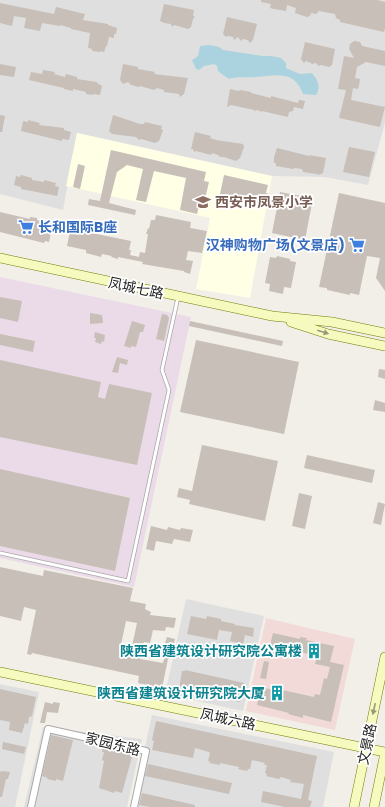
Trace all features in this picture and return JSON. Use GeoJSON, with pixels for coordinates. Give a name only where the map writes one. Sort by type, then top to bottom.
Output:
{"type":"FeatureCollection","features":[{"type":"Feature","properties":{"kind":"street","name":"凤城七路"},"geometry":{"type":"LineString","coordinates":[[0,258],[272,316],[328,334],[385,346]]}},
{"type":"Feature","properties":{"kind":"street","name":"凤城七路"},"geometry":{"type":"LineString","coordinates":[[272,316],[332,322],[385,333]]}},
{"type":"Feature","properties":{"kind":"street","name":"文景路"},"geometry":{"type":"LineString","coordinates":[[354,807],[385,657]]}},
{"type":"Feature","properties":{"kind":"street","name":"凤城六路"},"geometry":{"type":"LineString","coordinates":[[0,672],[366,747],[385,753]]}},
{"type":"Feature","properties":{"kind":"street","name":"家园东路"},"geometry":{"type":"LineString","coordinates":[[31,807],[48,729],[146,750],[134,807]]}},
{"type":"Feature","properties":{"kind":"street","name":"文景路"},"geometry":{"type":"LineString","coordinates":[[374,807],[385,753]]}},
{"type":"Feature","properties":{"kind":"lane"},"geometry":{"type":"LineString","coordinates":[[0,553],[128,581],[169,390],[162,370],[178,296]]}},
{"type":"Feature","properties":{"kind":"shaded area"},"geometry":{"type":"Polygon","coordinates":[[[0,0],[385,0],[385,123],[368,185],[325,177],[272,176],[77,133],[63,210],[0,194],[0,0]]]}},
{"type":"Feature","properties":{"kind":"shaded area","name":"西安市凤景小学"},"geometry":{"type":"Polygon","coordinates":[[[77,133],[272,176],[250,298],[196,289],[210,218],[66,186],[77,133]]]}},
{"type":"Feature","properties":{"kind":"shaded area"},"geometry":{"type":"Polygon","coordinates":[[[0,277],[191,317],[134,587],[0,558],[0,277]]]}},
{"type":"Feature","properties":{"kind":"shaded area"},"geometry":{"type":"Polygon","coordinates":[[[186,599],[264,616],[243,711],[165,694],[186,599]]]}},
{"type":"Feature","properties":{"kind":"shaded area"},"geometry":{"type":"Polygon","coordinates":[[[266,618],[355,639],[335,730],[246,711],[266,618]]]}},
{"type":"Feature","properties":{"kind":"shaded area"},"geometry":{"type":"Polygon","coordinates":[[[0,684],[39,692],[15,807],[0,807],[0,684]]]}},
{"type":"Feature","properties":{"kind":"shaded area"},"geometry":{"type":"Polygon","coordinates":[[[152,715],[334,752],[323,807],[132,807],[152,715]]]}},
{"type":"Feature","properties":{"kind":"shaded area"},"geometry":{"type":"Polygon","coordinates":[[[43,727],[142,739],[127,807],[24,807],[43,727]]]}},
{"type":"Feature","properties":{"kind":"water"},"geometry":{"type":"Polygon","coordinates":[[[209,45],[219,47],[223,50],[281,58],[286,63],[286,68],[300,74],[312,73],[318,84],[318,92],[316,95],[303,94],[295,81],[289,77],[277,75],[229,79],[218,71],[217,66],[214,64],[204,66],[199,70],[196,69],[192,60],[198,56],[200,46],[209,45]]]}},
{"type":"Feature","properties":{"kind":"building"},"geometry":{"type":"Polygon","coordinates":[[[261,0],[377,0],[385,2],[385,28],[384,32],[340,22],[340,20],[336,18],[335,14],[319,11],[316,14],[311,13],[310,16],[307,17],[295,13],[296,8],[287,5],[286,11],[274,9],[270,8],[271,4],[261,2],[261,0]]]}},
{"type":"Feature","properties":{"kind":"building"},"geometry":{"type":"Polygon","coordinates":[[[0,3],[54,14],[56,7],[85,14],[83,20],[108,24],[117,28],[116,34],[114,34],[114,38],[109,37],[104,52],[92,51],[92,49],[88,48],[90,33],[60,25],[42,23],[40,31],[24,28],[26,18],[14,16],[12,26],[0,23],[0,3]]]}},
{"type":"Feature","properties":{"kind":"building"},"geometry":{"type":"Polygon","coordinates":[[[164,4],[194,10],[193,16],[195,17],[191,27],[188,29],[174,25],[172,27],[171,24],[160,21],[164,4]]]}},
{"type":"Feature","properties":{"kind":"building"},"geometry":{"type":"Polygon","coordinates":[[[227,17],[257,24],[253,40],[250,43],[248,40],[243,39],[241,41],[238,37],[234,40],[233,37],[226,37],[223,34],[227,17]]]}},
{"type":"Feature","properties":{"kind":"building"},"geometry":{"type":"Polygon","coordinates":[[[354,41],[360,42],[362,46],[385,51],[385,66],[366,62],[357,67],[355,78],[360,79],[359,86],[358,89],[353,88],[351,100],[385,107],[380,127],[339,118],[346,90],[338,89],[344,56],[354,58],[349,49],[350,44],[354,41]]]}},
{"type":"Feature","properties":{"kind":"building"},"geometry":{"type":"Polygon","coordinates":[[[305,42],[335,49],[332,65],[329,67],[319,66],[316,63],[312,64],[306,61],[304,63],[301,59],[305,42]]]}},
{"type":"Feature","properties":{"kind":"building"},"geometry":{"type":"Polygon","coordinates":[[[0,64],[16,67],[14,77],[0,75],[0,64]]]}},
{"type":"Feature","properties":{"kind":"building"},"geometry":{"type":"Polygon","coordinates":[[[123,64],[138,67],[138,69],[155,72],[154,74],[188,78],[184,94],[180,97],[179,94],[164,92],[164,90],[157,88],[154,90],[139,87],[131,85],[128,82],[123,84],[120,80],[123,64]]]}},
{"type":"Feature","properties":{"kind":"building"},"geometry":{"type":"Polygon","coordinates":[[[43,70],[55,72],[54,74],[65,77],[66,74],[77,77],[77,79],[97,82],[102,86],[100,95],[86,94],[86,92],[73,89],[73,91],[29,80],[31,72],[42,74],[43,70]]]}},
{"type":"Feature","properties":{"kind":"building"},"geometry":{"type":"Polygon","coordinates":[[[230,89],[251,92],[271,98],[271,96],[298,103],[299,100],[305,101],[303,109],[294,107],[293,111],[289,112],[288,117],[231,105],[227,107],[230,89]]]}},
{"type":"Feature","properties":{"kind":"building"},"geometry":{"type":"Polygon","coordinates":[[[0,115],[5,116],[2,132],[0,132],[0,115]]]}},
{"type":"Feature","properties":{"kind":"building"},"geometry":{"type":"Polygon","coordinates":[[[113,115],[140,124],[144,124],[145,122],[162,126],[161,129],[163,130],[159,141],[155,143],[141,139],[139,140],[136,137],[112,134],[109,131],[113,115]]]}},
{"type":"Feature","properties":{"kind":"building"},"geometry":{"type":"Polygon","coordinates":[[[28,120],[40,123],[39,125],[64,128],[64,130],[71,132],[69,140],[62,139],[62,141],[21,131],[23,121],[28,122],[28,120]]]}},
{"type":"Feature","properties":{"kind":"building"},"geometry":{"type":"Polygon","coordinates":[[[195,132],[211,136],[210,138],[216,140],[243,144],[244,147],[240,158],[236,161],[220,157],[212,153],[211,155],[196,151],[194,152],[193,149],[191,149],[195,132]]]}},
{"type":"Feature","properties":{"kind":"building"},"geometry":{"type":"Polygon","coordinates":[[[349,147],[375,152],[369,177],[343,172],[349,147]]]}},
{"type":"Feature","properties":{"kind":"building"},"geometry":{"type":"Polygon","coordinates":[[[277,148],[309,156],[326,158],[323,173],[318,175],[303,172],[302,169],[276,166],[276,163],[274,163],[274,157],[277,148]]]}},
{"type":"Feature","properties":{"kind":"building"},"geometry":{"type":"Polygon","coordinates":[[[111,150],[206,172],[204,181],[209,182],[204,203],[200,202],[197,214],[180,210],[186,178],[154,171],[146,202],[136,200],[143,169],[127,165],[117,172],[109,203],[136,210],[135,215],[88,205],[89,199],[100,201],[111,150]]]}},
{"type":"Feature","properties":{"kind":"building"},"geometry":{"type":"Polygon","coordinates":[[[78,164],[85,166],[80,189],[73,187],[78,164]]]}},
{"type":"Feature","properties":{"kind":"building"},"geometry":{"type":"Polygon","coordinates":[[[21,175],[32,178],[32,180],[44,182],[44,180],[56,183],[55,186],[59,187],[57,196],[21,189],[21,187],[14,185],[16,176],[20,177],[21,175]]]}},
{"type":"Feature","properties":{"kind":"building"},"geometry":{"type":"Polygon","coordinates":[[[224,175],[268,185],[266,193],[269,194],[267,203],[264,203],[263,205],[223,197],[224,195],[220,194],[224,175]]]}},
{"type":"Feature","properties":{"kind":"building"},"geometry":{"type":"Polygon","coordinates":[[[280,192],[313,198],[305,240],[272,233],[280,192]]]}},
{"type":"Feature","properties":{"kind":"building","name":"汉神购物广场(文景店)"},"geometry":{"type":"Polygon","coordinates":[[[339,193],[385,203],[385,291],[376,278],[380,258],[367,256],[359,295],[350,293],[350,295],[319,287],[339,193]]]}},
{"type":"Feature","properties":{"kind":"building","name":"长和国际B座"},"geometry":{"type":"Polygon","coordinates":[[[0,212],[30,219],[30,217],[37,218],[37,220],[53,224],[49,242],[45,241],[44,243],[0,232],[0,212]]]}},
{"type":"Feature","properties":{"kind":"building"},"geometry":{"type":"Polygon","coordinates":[[[156,215],[191,222],[190,228],[207,231],[202,253],[188,251],[186,260],[193,261],[190,274],[184,271],[142,264],[143,262],[118,257],[118,259],[102,254],[101,257],[86,253],[86,250],[67,246],[70,231],[81,233],[82,231],[131,241],[129,250],[131,250],[130,255],[139,257],[140,252],[145,253],[148,234],[146,234],[151,220],[155,220],[156,215]]]}},
{"type":"Feature","properties":{"kind":"building"},"geometry":{"type":"Polygon","coordinates":[[[277,256],[296,262],[291,288],[284,287],[283,294],[269,291],[270,284],[265,283],[270,257],[276,258],[277,256]]]}},
{"type":"Feature","properties":{"kind":"building"},"geometry":{"type":"Polygon","coordinates":[[[0,297],[22,301],[18,322],[0,318],[0,297]]]}},
{"type":"Feature","properties":{"kind":"building"},"geometry":{"type":"Polygon","coordinates":[[[90,313],[102,315],[103,323],[90,324],[90,313]]]}},
{"type":"Feature","properties":{"kind":"building"},"geometry":{"type":"Polygon","coordinates":[[[162,314],[167,315],[169,318],[164,341],[156,339],[162,314]]]}},
{"type":"Feature","properties":{"kind":"building"},"geometry":{"type":"Polygon","coordinates":[[[132,321],[145,325],[143,332],[140,332],[136,347],[131,346],[131,348],[124,346],[132,321]]]}},
{"type":"Feature","properties":{"kind":"building"},"geometry":{"type":"Polygon","coordinates":[[[190,321],[283,341],[282,346],[189,326],[190,321]]]}},
{"type":"Feature","properties":{"kind":"building"},"geometry":{"type":"Polygon","coordinates":[[[95,332],[105,335],[104,342],[102,341],[101,344],[95,342],[95,332]]]}},
{"type":"Feature","properties":{"kind":"building"},"geometry":{"type":"Polygon","coordinates":[[[0,334],[35,341],[33,352],[0,345],[0,334]]]}},
{"type":"Feature","properties":{"kind":"building"},"geometry":{"type":"Polygon","coordinates":[[[196,340],[299,362],[284,434],[180,412],[196,340]]]}},
{"type":"Feature","properties":{"kind":"building"},"geometry":{"type":"Polygon","coordinates":[[[117,357],[128,360],[127,365],[120,363],[118,373],[112,372],[117,357]]]}},
{"type":"Feature","properties":{"kind":"building"},"geometry":{"type":"Polygon","coordinates":[[[0,360],[101,382],[98,397],[105,399],[109,384],[152,393],[137,465],[0,437],[0,360]]]}},
{"type":"Feature","properties":{"kind":"building"},"geometry":{"type":"Polygon","coordinates":[[[379,369],[385,370],[385,379],[378,377],[379,369]]]}},
{"type":"Feature","properties":{"kind":"building"},"geometry":{"type":"Polygon","coordinates":[[[375,400],[385,403],[385,412],[373,410],[375,400]]]}},
{"type":"Feature","properties":{"kind":"building"},"geometry":{"type":"Polygon","coordinates":[[[202,445],[278,461],[265,521],[189,504],[190,500],[177,497],[179,488],[192,491],[202,445]]]}},
{"type":"Feature","properties":{"kind":"building"},"geometry":{"type":"Polygon","coordinates":[[[307,455],[375,470],[372,483],[304,468],[307,455]]]}},
{"type":"Feature","properties":{"kind":"building"},"geometry":{"type":"Polygon","coordinates":[[[0,469],[130,498],[115,571],[0,546],[0,469]]]}},
{"type":"Feature","properties":{"kind":"building"},"geometry":{"type":"Polygon","coordinates":[[[299,493],[312,496],[305,529],[292,526],[299,493]]]}},
{"type":"Feature","properties":{"kind":"building"},"geometry":{"type":"Polygon","coordinates":[[[378,502],[385,504],[381,525],[373,523],[378,502]]]}},
{"type":"Feature","properties":{"kind":"building"},"geometry":{"type":"Polygon","coordinates":[[[151,526],[167,530],[168,527],[180,530],[181,528],[193,530],[190,542],[174,539],[172,544],[156,541],[154,551],[146,549],[151,526]]]}},
{"type":"Feature","properties":{"kind":"building"},"geometry":{"type":"Polygon","coordinates":[[[0,567],[43,576],[44,570],[133,588],[130,601],[146,604],[145,609],[151,612],[150,615],[176,618],[174,628],[166,627],[165,631],[153,630],[150,643],[144,642],[140,659],[163,663],[168,644],[165,643],[167,637],[175,639],[170,659],[168,659],[162,688],[138,683],[139,676],[32,653],[31,655],[27,654],[36,610],[24,607],[21,621],[0,616],[0,567]],[[126,621],[119,654],[132,656],[134,646],[132,646],[137,623],[126,621]]]}},
{"type":"Feature","properties":{"kind":"building"},"geometry":{"type":"Polygon","coordinates":[[[191,616],[206,619],[207,616],[221,619],[221,621],[235,625],[254,628],[253,637],[245,635],[243,644],[230,641],[232,632],[219,630],[217,640],[187,634],[191,616]]]}},
{"type":"Feature","properties":{"kind":"building","name":"陕西省建筑设计研究院大厦"},"geometry":{"type":"Polygon","coordinates":[[[273,633],[300,639],[300,637],[307,638],[306,640],[334,646],[330,662],[344,665],[331,722],[303,715],[303,718],[257,705],[261,687],[314,697],[315,694],[320,695],[324,678],[327,679],[330,667],[315,664],[317,656],[284,648],[282,657],[268,654],[273,633]]]}},
{"type":"Feature","properties":{"kind":"building"},"geometry":{"type":"Polygon","coordinates":[[[264,661],[269,662],[266,679],[260,678],[264,661]]]}},
{"type":"Feature","properties":{"kind":"building"},"geometry":{"type":"Polygon","coordinates":[[[185,670],[244,683],[240,702],[179,689],[182,671],[185,670]]]}},
{"type":"Feature","properties":{"kind":"building"},"geometry":{"type":"Polygon","coordinates":[[[0,689],[36,697],[32,716],[29,717],[28,724],[25,723],[22,733],[9,730],[10,722],[0,720],[0,689]]]}},
{"type":"Feature","properties":{"kind":"building"},"geometry":{"type":"Polygon","coordinates":[[[45,702],[53,704],[53,702],[60,703],[58,713],[47,712],[45,723],[40,723],[45,702]]]}},
{"type":"Feature","properties":{"kind":"building"},"geometry":{"type":"Polygon","coordinates":[[[156,721],[317,756],[308,800],[312,801],[310,807],[285,807],[261,802],[263,791],[301,799],[304,784],[290,782],[291,780],[281,777],[279,779],[266,776],[267,774],[265,773],[267,765],[264,765],[265,763],[252,760],[250,769],[247,771],[238,769],[239,767],[225,764],[220,763],[220,765],[209,763],[210,753],[195,748],[193,758],[152,750],[154,741],[152,740],[156,721]]]}},
{"type":"Feature","properties":{"kind":"building"},"geometry":{"type":"Polygon","coordinates":[[[51,735],[73,740],[63,781],[47,779],[48,778],[42,776],[51,735]]]}},
{"type":"Feature","properties":{"kind":"building"},"geometry":{"type":"Polygon","coordinates":[[[3,742],[26,747],[24,754],[2,749],[3,742]]]}},
{"type":"Feature","properties":{"kind":"building"},"geometry":{"type":"Polygon","coordinates":[[[103,746],[133,753],[122,793],[115,791],[114,793],[99,788],[104,761],[102,760],[104,752],[102,752],[103,746]]]}},
{"type":"Feature","properties":{"kind":"building"},"geometry":{"type":"Polygon","coordinates":[[[148,764],[232,783],[229,794],[145,776],[148,764]]]}},
{"type":"Feature","properties":{"kind":"building"},"geometry":{"type":"Polygon","coordinates":[[[0,772],[10,772],[8,779],[6,779],[2,797],[0,797],[0,772]]]}},
{"type":"Feature","properties":{"kind":"building"},"geometry":{"type":"Polygon","coordinates":[[[142,793],[195,805],[195,807],[150,807],[139,805],[142,793]]]}},
{"type":"Feature","properties":{"kind":"place","name":"西安市凤景小学"},"geometry":{"type":"Point","coordinates":[203,202]}},
{"type":"Feature","properties":{"kind":"place","name":"长和国际B座"},"geometry":{"type":"Point","coordinates":[26,227]}},
{"type":"Feature","properties":{"kind":"place","name":"汉神购物广场(文景店)"},"geometry":{"type":"Point","coordinates":[357,245]}},
{"type":"Feature","properties":{"kind":"place","name":"陕西省建筑设计研究院公寓楼"},"geometry":{"type":"Point","coordinates":[314,651]}},
{"type":"Feature","properties":{"kind":"place","name":"陕西省建筑设计研究院大厦"},"geometry":{"type":"Point","coordinates":[277,693]}}]}
